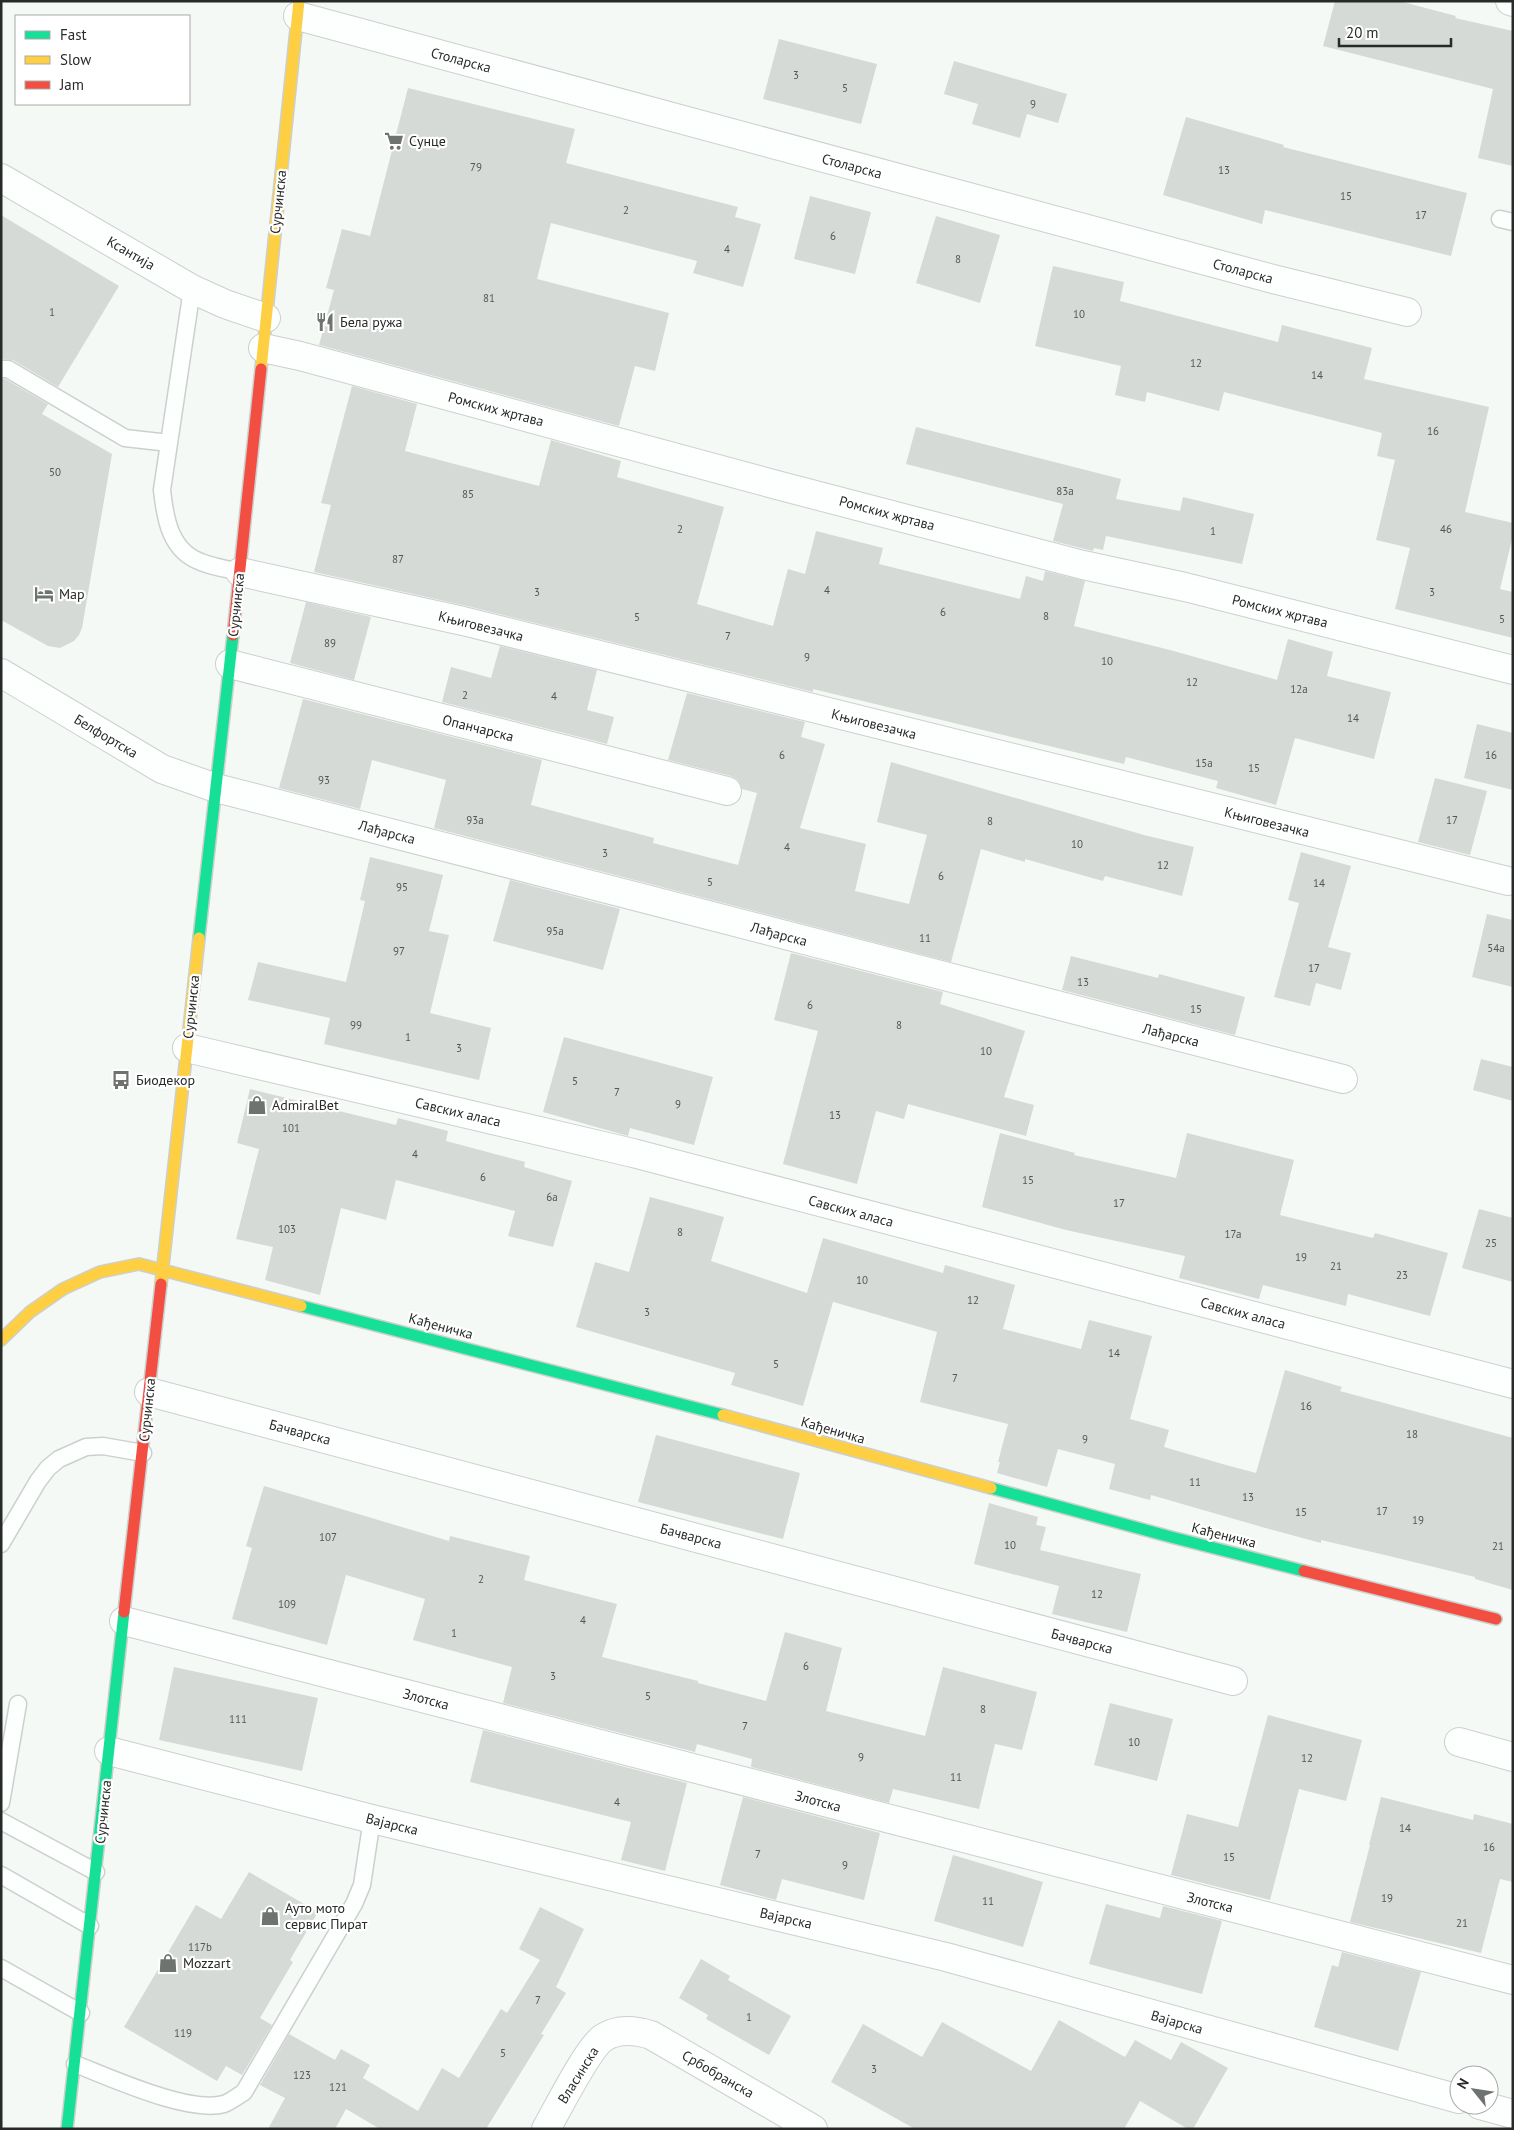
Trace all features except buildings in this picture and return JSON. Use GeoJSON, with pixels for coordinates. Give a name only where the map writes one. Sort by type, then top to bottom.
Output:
{"type":"FeatureCollection","features":[{"type":"Feature","properties":{"kind":"main road","name":"Сурчинска"},"geometry":{"type":"LineString","coordinates":[[67,2129],[230,664],[298,8]]}},
{"type":"Feature","properties":{"kind":"main road","name":"Кађеничка"},"geometry":{"type":"LineString","coordinates":[[1,1340],[31,1312],[63,1288],[100,1270],[139,1264],[162,1268],[786,1432],[1171,1537],[1496,1619]]}},
{"type":"Feature","properties":{"kind":"street","name":"Столарска"},"geometry":{"type":"LineString","coordinates":[[298,8],[1235,269],[1407,312]]}},
{"type":"Feature","properties":{"kind":"street","name":"Ксантија"},"geometry":{"type":"LineString","coordinates":[[1,178],[192,289],[225,304],[266,318]]}},
{"type":"Feature","properties":{"kind":"street","name":"Ромских жртава"},"geometry":{"type":"LineString","coordinates":[[263,348],[300,356],[773,484],[1074,562],[1185,587],[1513,670]]}},
{"type":"Feature","properties":{"kind":"street","name":"Књиговезачка"},"geometry":{"type":"LineString","coordinates":[[240,572],[463,621],[1508,882]]}},
{"type":"Feature","properties":{"kind":"street","name":"Опанчарска"},"geometry":{"type":"LineString","coordinates":[[230,664],[727,792]]}},
{"type":"Feature","properties":{"kind":"street","name":"Белфортска"},"geometry":{"type":"LineString","coordinates":[[1,673],[162,769],[216,788]]}},
{"type":"Feature","properties":{"kind":"street","name":"Лађарска"},"geometry":{"type":"LineString","coordinates":[[216,788],[1342,1079]]}},
{"type":"Feature","properties":{"kind":"street","name":"Савских аласа"},"geometry":{"type":"LineString","coordinates":[[187,1048],[633,1153],[1513,1384]]}},
{"type":"Feature","properties":{"kind":"street","name":"Бачварска"},"geometry":{"type":"LineString","coordinates":[[149,1392],[1233,1681]]}},
{"type":"Feature","properties":{"kind":"street","name":"Злотска"},"geometry":{"type":"LineString","coordinates":[[124,1621],[1513,1980]]}},
{"type":"Feature","properties":{"kind":"street"},"geometry":{"type":"LineString","coordinates":[[1459,1742],[1513,1757]]}},
{"type":"Feature","properties":{"kind":"street","name":"Вајарска"},"geometry":{"type":"LineString","coordinates":[[109,1751],[372,1819],[946,1956],[1449,2096]]}},
{"type":"Feature","properties":{"kind":"street","name":"Србобранска"},"geometry":{"type":"LineString","coordinates":[[620,2032],[633,2030],[651,2035],[813,2129]]}},
{"type":"Feature","properties":{"kind":"street","name":"Власинска"},"geometry":{"type":"LineString","coordinates":[[546,2129],[590,2052],[602,2038],[620,2032]]}},
{"type":"Feature","properties":{"kind":"street"},"geometry":{"type":"LineString","coordinates":[[1499,2110],[1513,2114]]}},
{"type":"Feature","properties":{"kind":"lane"},"geometry":{"type":"LineString","coordinates":[[192,289],[162,490],[165,514],[170,532],[181,548],[200,562],[240,572]]}},
{"type":"Feature","properties":{"kind":"lane"},"geometry":{"type":"LineString","coordinates":[[1,369],[8,369],[125,438],[169,443]]}},
{"type":"Feature","properties":{"kind":"lane"},"geometry":{"type":"LineString","coordinates":[[1,1544],[38,1481],[48,1468],[59,1459],[86,1447],[103,1446],[143,1453]]}},
{"type":"Feature","properties":{"kind":"lane"},"geometry":{"type":"LineString","coordinates":[[1,1803],[18,1704]]}},
{"type":"Feature","properties":{"kind":"lane"},"geometry":{"type":"LineString","coordinates":[[75,2064],[138,2089],[205,2106],[224,2104],[244,2092],[354,1904],[362,1885],[372,1819]]}},
{"type":"Feature","properties":{"kind":"lane"},"geometry":{"type":"LineString","coordinates":[[1,1821],[96,1872]]}},
{"type":"Feature","properties":{"kind":"lane"},"geometry":{"type":"LineString","coordinates":[[1,1876],[90,1926]]}},
{"type":"Feature","properties":{"kind":"lane"},"geometry":{"type":"LineString","coordinates":[[1,1968],[80,2013]]}},
{"type":"Feature","properties":{"kind":"traffic: fast"},"geometry":{"type":"LineString","coordinates":[[199,938],[233,635]]}},
{"type":"Feature","properties":{"kind":"traffic: fast"},"geometry":{"type":"LineString","coordinates":[[301,1306],[723,1415]]}},
{"type":"Feature","properties":{"kind":"traffic: fast"},"geometry":{"type":"LineString","coordinates":[[991,1488],[1304,1571]]}},
{"type":"Feature","properties":{"kind":"traffic: fast"},"geometry":{"type":"LineString","coordinates":[[67,2129],[124,1612]]}},
{"type":"Feature","properties":{"kind":"traffic: slow"},"geometry":{"type":"LineString","coordinates":[[261,369],[299,1]]}},
{"type":"Feature","properties":{"kind":"traffic: slow"},"geometry":{"type":"LineString","coordinates":[[161,1284],[199,938]]}},
{"type":"Feature","properties":{"kind":"traffic: slow"},"geometry":{"type":"LineString","coordinates":[[1,1340],[30,1312],[63,1289],[100,1272],[139,1264],[301,1306]]}},
{"type":"Feature","properties":{"kind":"traffic: slow"},"geometry":{"type":"LineString","coordinates":[[723,1415],[991,1488]]}},
{"type":"Feature","properties":{"kind":"traffic: jam"},"geometry":{"type":"LineString","coordinates":[[233,635],[261,369]]}},
{"type":"Feature","properties":{"kind":"traffic: jam"},"geometry":{"type":"LineString","coordinates":[[124,1612],[161,1284]]}},
{"type":"Feature","properties":{"kind":"traffic: jam"},"geometry":{"type":"LineString","coordinates":[[1304,1571],[1496,1619]]}},
{"type":"Feature","properties":{"kind":"place","name":"Сунце"},"geometry":{"type":"Point","coordinates":[394,141]}},
{"type":"Feature","properties":{"kind":"place","name":"Бела ружа"},"geometry":{"type":"Point","coordinates":[325,322]}},
{"type":"Feature","properties":{"kind":"place","name":"Мар"},"geometry":{"type":"Point","coordinates":[44,594]}},
{"type":"Feature","properties":{"kind":"place","name":"Биодекор"},"geometry":{"type":"Point","coordinates":[121,1080]}},
{"type":"Feature","properties":{"kind":"place","name":"AdmiralBet"},"geometry":{"type":"Point","coordinates":[257,1105]}},
{"type":"Feature","properties":{"kind":"place","name":"Ауто мото сервис Пират"},"geometry":{"type":"Point","coordinates":[270,1916]}},
{"type":"Feature","properties":{"kind":"place","name":"Mozzart"},"geometry":{"type":"Point","coordinates":[168,1963]}}]}
